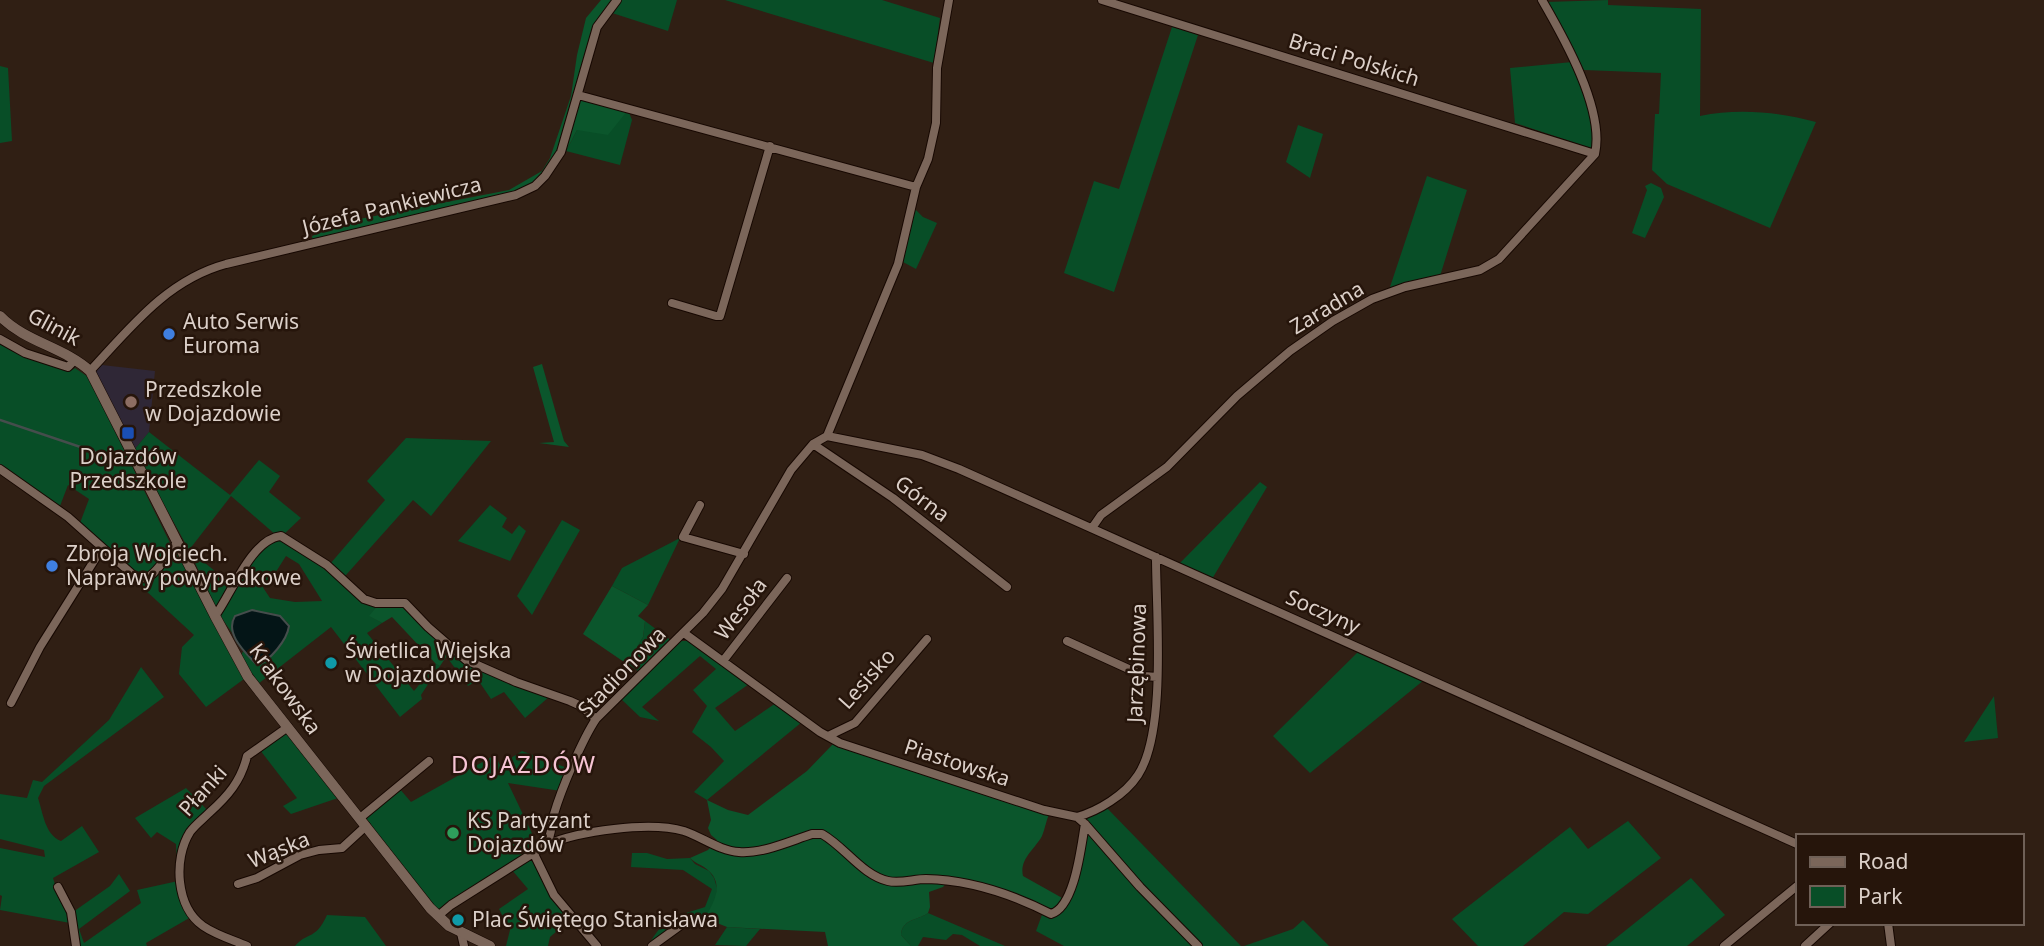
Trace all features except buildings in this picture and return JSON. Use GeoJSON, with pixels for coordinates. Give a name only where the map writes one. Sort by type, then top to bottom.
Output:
{"type":"FeatureCollection","features":[{"type":"Feature","properties":{"kind":"street","name":"Józefa Pankiewicza"},"geometry":{"type":"LineString","coordinates":[[90,370],[148,309],[200,273],[226,264],[516,195],[535,186],[561,152],[597,27],[617,0]]}},
{"type":"Feature","properties":{"kind":"street"},"geometry":{"type":"LineString","coordinates":[[827,436],[898,264],[916,187],[928,159],[936,123],[937,68],[949,0]]}},
{"type":"Feature","properties":{"kind":"street","name":"Braci Polskich"},"geometry":{"type":"LineString","coordinates":[[1102,0],[1595,154]]}},
{"type":"Feature","properties":{"kind":"street"},"geometry":{"type":"LineString","coordinates":[[1542,0],[1583,80],[1598,140],[1595,154]]}},
{"type":"Feature","properties":{"kind":"street"},"geometry":{"type":"LineString","coordinates":[[578,95],[916,187]]}},
{"type":"Feature","properties":{"kind":"street"},"geometry":{"type":"LineString","coordinates":[[672,303],[720,316],[770,146]]}},
{"type":"Feature","properties":{"kind":"street","name":"Zaradna"},"geometry":{"type":"LineString","coordinates":[[1092,528],[1101,515],[1167,467],[1237,396],[1290,351],[1333,321],[1372,299],[1405,287],[1480,270],[1499,259],[1595,154]]}},
{"type":"Feature","properties":{"kind":"street","name":"Glinik"},"geometry":{"type":"LineString","coordinates":[[0,316],[27,337],[90,370]]}},
{"type":"Feature","properties":{"kind":"street"},"geometry":{"type":"LineString","coordinates":[[0,338],[25,353],[68,367],[75,360]]}},
{"type":"Feature","properties":{"kind":"street","name":"Krakowska"},"geometry":{"type":"LineString","coordinates":[[90,370],[248,677],[438,916],[466,941],[489,946]]}},
{"type":"Feature","properties":{"kind":"street","name":"Soczyny"},"geometry":{"type":"LineString","coordinates":[[827,436],[922,455],[959,469],[1796,844]]}},
{"type":"Feature","properties":{"kind":"street","name":"Stadionowa"},"geometry":{"type":"LineString","coordinates":[[546,845],[555,813],[587,732],[596,719],[684,632],[722,589],[791,470],[813,444],[827,436]]}},
{"type":"Feature","properties":{"kind":"street","name":"Górna"},"geometry":{"type":"LineString","coordinates":[[813,444],[893,498],[1007,587]]}},
{"type":"Feature","properties":{"kind":"street"},"geometry":{"type":"LineString","coordinates":[[0,469],[68,517],[133,575],[147,578],[154,573],[178,542]]}},
{"type":"Feature","properties":{"kind":"street"},"geometry":{"type":"LineString","coordinates":[[700,505],[682,537],[744,554]]}},
{"type":"Feature","properties":{"kind":"street"},"geometry":{"type":"LineString","coordinates":[[215,616],[242,569],[266,542],[273,537],[281,537],[327,565],[364,599],[376,603],[405,603],[466,660],[516,682],[570,701],[581,706],[596,719]]}},
{"type":"Feature","properties":{"kind":"street"},"geometry":{"type":"LineString","coordinates":[[11,703],[40,647],[102,548]]}},
{"type":"Feature","properties":{"kind":"street","name":"Jarzębinowa"},"geometry":{"type":"LineString","coordinates":[[1077,817],[1094,812],[1137,777],[1149,752],[1156,713],[1156,557]]}},
{"type":"Feature","properties":{"kind":"street","name":"Wesoła"},"geometry":{"type":"LineString","coordinates":[[723,661],[787,578]]}},
{"type":"Feature","properties":{"kind":"street","name":"Piastowska"},"geometry":{"type":"LineString","coordinates":[[684,632],[840,743],[1022,803],[1077,817],[1198,946]]}},
{"type":"Feature","properties":{"kind":"street","name":"Lesisko"},"geometry":{"type":"LineString","coordinates":[[828,736],[855,723],[927,639]]}},
{"type":"Feature","properties":{"kind":"street"},"geometry":{"type":"LineString","coordinates":[[1067,641],[1144,676],[1157,677]]}},
{"type":"Feature","properties":{"kind":"street","name":"Płanki"},"geometry":{"type":"LineString","coordinates":[[247,946],[202,926],[192,916],[181,891],[183,849],[190,832],[228,796],[242,775],[247,756],[288,727]]}},
{"type":"Feature","properties":{"kind":"street","name":"Wąska"},"geometry":{"type":"LineString","coordinates":[[238,884],[257,878],[300,855],[342,848],[363,822],[429,761]]}},
{"type":"Feature","properties":{"kind":"street"},"geometry":{"type":"LineString","coordinates":[[438,916],[546,845],[562,838],[611,829],[666,829],[688,832],[731,851],[750,852],[812,834],[822,834],[865,869],[883,879],[899,882],[925,879],[981,886],[1051,914],[1062,906],[1066,899],[1080,858],[1085,824]]}},
{"type":"Feature","properties":{"kind":"street"},"geometry":{"type":"LineString","coordinates":[[534,854],[554,895],[597,946]]}},
{"type":"Feature","properties":{"kind":"street"},"geometry":{"type":"LineString","coordinates":[[58,887],[71,912],[76,946]]}},
{"type":"Feature","properties":{"kind":"street"},"geometry":{"type":"LineString","coordinates":[[1724,946],[1796,887]]}},
{"type":"Feature","properties":{"kind":"street"},"geometry":{"type":"LineString","coordinates":[[652,946],[681,925]]}},
{"type":"Feature","properties":{"kind":"street"},"geometry":{"type":"LineString","coordinates":[[1805,946],[1828,925]]}},
{"type":"Feature","properties":{"kind":"street"},"geometry":{"type":"LineString","coordinates":[[1888,925],[1891,946]]}},
{"type":"Feature","properties":{"kind":"street"},"geometry":{"type":"LineString","coordinates":[[226,946],[238,942]]}},
{"type":"Feature","properties":{"kind":"shaded area","name":"Przedszkole w Dojazdowie"},"geometry":{"type":"Polygon","coordinates":[[[102,365],[155,371],[149,432],[134,450],[95,372],[102,365]]]}},
{"type":"Feature","properties":{"kind":"shaded area"},"geometry":{"type":"Polygon","coordinates":[[[252,610],[280,616],[289,626],[277,649],[257,665],[242,649],[232,630],[235,616],[252,610]]]}},
{"type":"Feature","properties":{"kind":"green space"},"geometry":{"type":"Polygon","coordinates":[[[601,0],[612,0],[596,23],[560,151],[543,175],[531,186],[510,194],[313,241],[312,236],[349,221],[509,190],[542,171],[550,158],[571,96],[586,18],[601,0]]]}},
{"type":"Feature","properties":{"kind":"green space"},"geometry":{"type":"Polygon","coordinates":[[[620,0],[677,0],[668,31],[609,12],[620,0]]]}},
{"type":"Feature","properties":{"kind":"green space"},"geometry":{"type":"Polygon","coordinates":[[[725,0],[882,0],[940,18],[934,63],[725,0]]]}},
{"type":"Feature","properties":{"kind":"green space"},"geometry":{"type":"Polygon","coordinates":[[[1608,0],[1608,5],[1701,9],[1700,116],[1758,112],[1816,122],[1770,228],[1667,184],[1652,170],[1655,114],[1659,114],[1661,73],[1584,70],[1546,2],[1608,0]]]}},
{"type":"Feature","properties":{"kind":"green space"},"geometry":{"type":"Polygon","coordinates":[[[1172,27],[1198,35],[1114,292],[1064,273],[1094,181],[1119,189],[1172,27]]]}},
{"type":"Feature","properties":{"kind":"green space"},"geometry":{"type":"Polygon","coordinates":[[[1572,62],[1587,99],[1596,140],[1591,148],[1515,123],[1510,68],[1572,62]]]}},
{"type":"Feature","properties":{"kind":"green space"},"geometry":{"type":"Polygon","coordinates":[[[0,66],[8,68],[12,141],[0,143],[0,66]]]}},
{"type":"Feature","properties":{"kind":"green space"},"geometry":{"type":"Polygon","coordinates":[[[579,97],[628,110],[608,135],[577,130],[566,151],[579,97]]]}},
{"type":"Feature","properties":{"kind":"green space"},"geometry":{"type":"Polygon","coordinates":[[[628,110],[632,120],[620,165],[566,151],[577,130],[628,110]]]}},
{"type":"Feature","properties":{"kind":"green space"},"geometry":{"type":"Polygon","coordinates":[[[1298,125],[1323,134],[1310,178],[1286,162],[1298,125]]]}},
{"type":"Feature","properties":{"kind":"green space"},"geometry":{"type":"Polygon","coordinates":[[[1427,176],[1467,190],[1440,276],[1389,290],[1427,176]]]}},
{"type":"Feature","properties":{"kind":"green space"},"geometry":{"type":"Polygon","coordinates":[[[1651,183],[1661,188],[1664,197],[1645,238],[1632,233],[1647,190],[1645,186],[1651,183]]]}},
{"type":"Feature","properties":{"kind":"green space"},"geometry":{"type":"Polygon","coordinates":[[[914,208],[923,217],[937,223],[916,269],[903,262],[914,208]]]}},
{"type":"Feature","properties":{"kind":"green space"},"geometry":{"type":"Polygon","coordinates":[[[0,342],[70,371],[75,368],[88,377],[172,547],[147,576],[134,573],[80,523],[89,499],[68,485],[60,506],[0,466],[0,342]]]}},
{"type":"Feature","properties":{"kind":"green space"},"geometry":{"type":"Polygon","coordinates":[[[542,364],[564,441],[569,447],[539,443],[554,442],[533,367],[542,364]]]}},
{"type":"Feature","properties":{"kind":"green space"},"geometry":{"type":"Polygon","coordinates":[[[149,432],[230,495],[259,460],[280,476],[269,492],[301,518],[282,536],[276,535],[231,496],[189,550],[134,450],[149,432]]]}},
{"type":"Feature","properties":{"kind":"green space"},"geometry":{"type":"Polygon","coordinates":[[[406,438],[491,441],[431,516],[413,500],[346,575],[341,576],[330,564],[385,500],[367,481],[406,438]]]}},
{"type":"Feature","properties":{"kind":"green space"},"geometry":{"type":"Polygon","coordinates":[[[1260,482],[1267,487],[1212,579],[1180,563],[1260,482]]]}},
{"type":"Feature","properties":{"kind":"green space"},"geometry":{"type":"Polygon","coordinates":[[[490,505],[507,518],[502,527],[512,534],[519,525],[526,531],[510,561],[458,541],[490,505]]]}},
{"type":"Feature","properties":{"kind":"green space"},"geometry":{"type":"Polygon","coordinates":[[[562,520],[580,530],[532,615],[517,596],[562,520]]]}},
{"type":"Feature","properties":{"kind":"green space"},"geometry":{"type":"Polygon","coordinates":[[[680,538],[648,605],[612,586],[622,568],[680,538]]]}},
{"type":"Feature","properties":{"kind":"green space"},"geometry":{"type":"Polygon","coordinates":[[[281,539],[326,567],[377,606],[370,616],[382,623],[367,633],[414,691],[436,664],[440,666],[421,695],[422,699],[400,717],[331,627],[258,684],[241,655],[244,650],[257,665],[282,642],[288,630],[288,623],[275,614],[254,613],[232,619],[233,634],[218,613],[244,570],[260,551],[281,539]],[[286,556],[272,578],[260,583],[270,598],[295,602],[322,601],[299,564],[286,556]]]}},
{"type":"Feature","properties":{"kind":"green space"},"geometry":{"type":"Polygon","coordinates":[[[175,549],[244,679],[206,707],[179,674],[182,647],[194,635],[144,589],[141,580],[175,549]]]}},
{"type":"Feature","properties":{"kind":"green space"},"geometry":{"type":"Polygon","coordinates":[[[189,550],[231,584],[217,610],[189,550]]]}},
{"type":"Feature","properties":{"kind":"green space"},"geometry":{"type":"Polygon","coordinates":[[[612,586],[648,605],[638,616],[645,621],[643,637],[627,664],[583,634],[612,586]]]}},
{"type":"Feature","properties":{"kind":"green space"},"geometry":{"type":"Polygon","coordinates":[[[403,604],[450,651],[440,666],[392,617],[382,623],[369,616],[377,606],[403,604]]]}},
{"type":"Feature","properties":{"kind":"green space"},"geometry":{"type":"Polygon","coordinates":[[[645,621],[672,641],[643,674],[627,664],[643,637],[645,621]]]}},
{"type":"Feature","properties":{"kind":"green space"},"geometry":{"type":"Polygon","coordinates":[[[680,641],[692,641],[749,684],[715,708],[735,731],[776,703],[802,722],[707,800],[694,792],[724,761],[692,732],[707,706],[693,690],[716,669],[700,656],[642,707],[659,721],[640,717],[620,698],[680,641]]]}},
{"type":"Feature","properties":{"kind":"green space"},"geometry":{"type":"Polygon","coordinates":[[[1359,651],[1424,680],[1310,773],[1273,736],[1359,651]]]}},
{"type":"Feature","properties":{"kind":"green space"},"geometry":{"type":"Polygon","coordinates":[[[454,653],[550,696],[525,718],[504,692],[491,699],[478,680],[468,686],[449,660],[454,653]]]}},
{"type":"Feature","properties":{"kind":"green space"},"geometry":{"type":"Polygon","coordinates":[[[141,667],[164,697],[44,786],[38,798],[51,834],[61,841],[82,826],[99,852],[53,878],[70,923],[0,910],[0,848],[45,857],[44,850],[0,839],[0,794],[27,798],[33,780],[42,782],[109,720],[141,667]]]}},
{"type":"Feature","properties":{"kind":"green space"},"geometry":{"type":"Polygon","coordinates":[[[1994,696],[1998,738],[1964,742],[1994,696]]]}},
{"type":"Feature","properties":{"kind":"green space"},"geometry":{"type":"Polygon","coordinates":[[[285,732],[338,798],[291,814],[283,806],[297,798],[260,750],[285,732]]]}},
{"type":"Feature","properties":{"kind":"green space"},"geometry":{"type":"Polygon","coordinates":[[[833,744],[1049,814],[1042,836],[1025,859],[1023,876],[1064,899],[1055,911],[949,880],[943,887],[929,892],[928,913],[904,926],[901,935],[911,946],[828,946],[825,932],[727,927],[712,921],[707,914],[715,898],[716,881],[709,871],[690,858],[708,850],[717,840],[708,828],[711,820],[707,800],[728,810],[748,815],[807,771],[833,744]]]}},
{"type":"Feature","properties":{"kind":"green space","name":"KS Partyzant Dojazdów"},"geometry":{"type":"Polygon","coordinates":[[[522,751],[570,769],[561,791],[508,783],[539,848],[437,911],[362,818],[399,788],[411,802],[495,755],[500,765],[522,751]]]}},
{"type":"Feature","properties":{"kind":"green space"},"geometry":{"type":"Polygon","coordinates":[[[186,788],[208,811],[189,831],[177,862],[176,844],[157,832],[151,838],[135,818],[186,788]]]}},
{"type":"Feature","properties":{"kind":"green space"},"geometry":{"type":"Polygon","coordinates":[[[1105,806],[1241,946],[1200,946],[1080,817],[1105,806]]]}},
{"type":"Feature","properties":{"kind":"green space"},"geometry":{"type":"Polygon","coordinates":[[[1628,821],[1661,858],[1588,914],[1564,912],[1523,946],[1478,946],[1452,919],[1570,827],[1588,849],[1628,821]]]}},
{"type":"Feature","properties":{"kind":"green space"},"geometry":{"type":"Polygon","coordinates":[[[1086,828],[1194,946],[1064,946],[1036,931],[1043,912],[1063,907],[1086,828]]]}},
{"type":"Feature","properties":{"kind":"green space"},"geometry":{"type":"Polygon","coordinates":[[[632,853],[647,853],[667,859],[690,858],[695,864],[709,871],[714,878],[717,888],[716,901],[707,914],[648,946],[659,929],[671,919],[705,907],[712,889],[683,870],[631,867],[632,853]]]}},
{"type":"Feature","properties":{"kind":"green space"},"geometry":{"type":"Polygon","coordinates":[[[534,857],[571,919],[550,937],[548,946],[506,946],[510,930],[499,909],[528,889],[512,870],[534,857]]]}},
{"type":"Feature","properties":{"kind":"green space"},"geometry":{"type":"Polygon","coordinates":[[[119,874],[130,891],[79,929],[84,943],[141,903],[137,890],[178,881],[191,917],[146,943],[147,946],[78,946],[73,912],[110,886],[119,874]]]}},
{"type":"Feature","properties":{"kind":"green space"},"geometry":{"type":"Polygon","coordinates":[[[1691,878],[1725,915],[1687,946],[1606,946],[1691,878]]]}},
{"type":"Feature","properties":{"kind":"green space"},"geometry":{"type":"Polygon","coordinates":[[[928,913],[1005,946],[980,946],[962,935],[953,934],[946,940],[923,937],[918,946],[911,946],[901,935],[904,926],[928,913]]]}},
{"type":"Feature","properties":{"kind":"green space"},"geometry":{"type":"Polygon","coordinates":[[[327,915],[365,917],[386,946],[295,946],[319,929],[327,915]]]}},
{"type":"Feature","properties":{"kind":"green space"},"geometry":{"type":"Polygon","coordinates":[[[1303,920],[1329,946],[1244,946],[1293,929],[1303,920]]]}},
{"type":"Feature","properties":{"kind":"green space"},"geometry":{"type":"Polygon","coordinates":[[[727,927],[760,929],[746,946],[715,945],[727,927]]]}},
{"type":"Feature","properties":{"kind":"waterway"},"geometry":{"type":"LineString","coordinates":[[0,420],[125,462]]}},
{"type":"Feature","properties":{"kind":"place","name":"Auto Serwis Euroma"},"geometry":{"type":"Point","coordinates":[169,334]}},
{"type":"Feature","properties":{"kind":"place","name":"Przedszkole w Dojazdowie"},"geometry":{"type":"Point","coordinates":[131,402]}},
{"type":"Feature","properties":{"kind":"place","name":"Dojazdów Przedszkole"},"geometry":{"type":"Point","coordinates":[128,433]}},
{"type":"Feature","properties":{"kind":"place","name":"Zbroja Wojciech. Naprawy powypadkowe"},"geometry":{"type":"Point","coordinates":[52,566]}},
{"type":"Feature","properties":{"kind":"place","name":"Świetlica Wiejska w Dojazdowie"},"geometry":{"type":"Point","coordinates":[331,663]}},
{"type":"Feature","properties":{"kind":"place","name":"KS Partyzant Dojazdów"},"geometry":{"type":"Point","coordinates":[453,833]}},
{"type":"Feature","properties":{"kind":"place","name":"Plac Świętego Stanisława"},"geometry":{"type":"Point","coordinates":[458,920]}},
{"type":"Feature","properties":{"kind":"district","name":"DOJAZDÓW"},"geometry":{"type":"Point","coordinates":[524,765]}}]}
